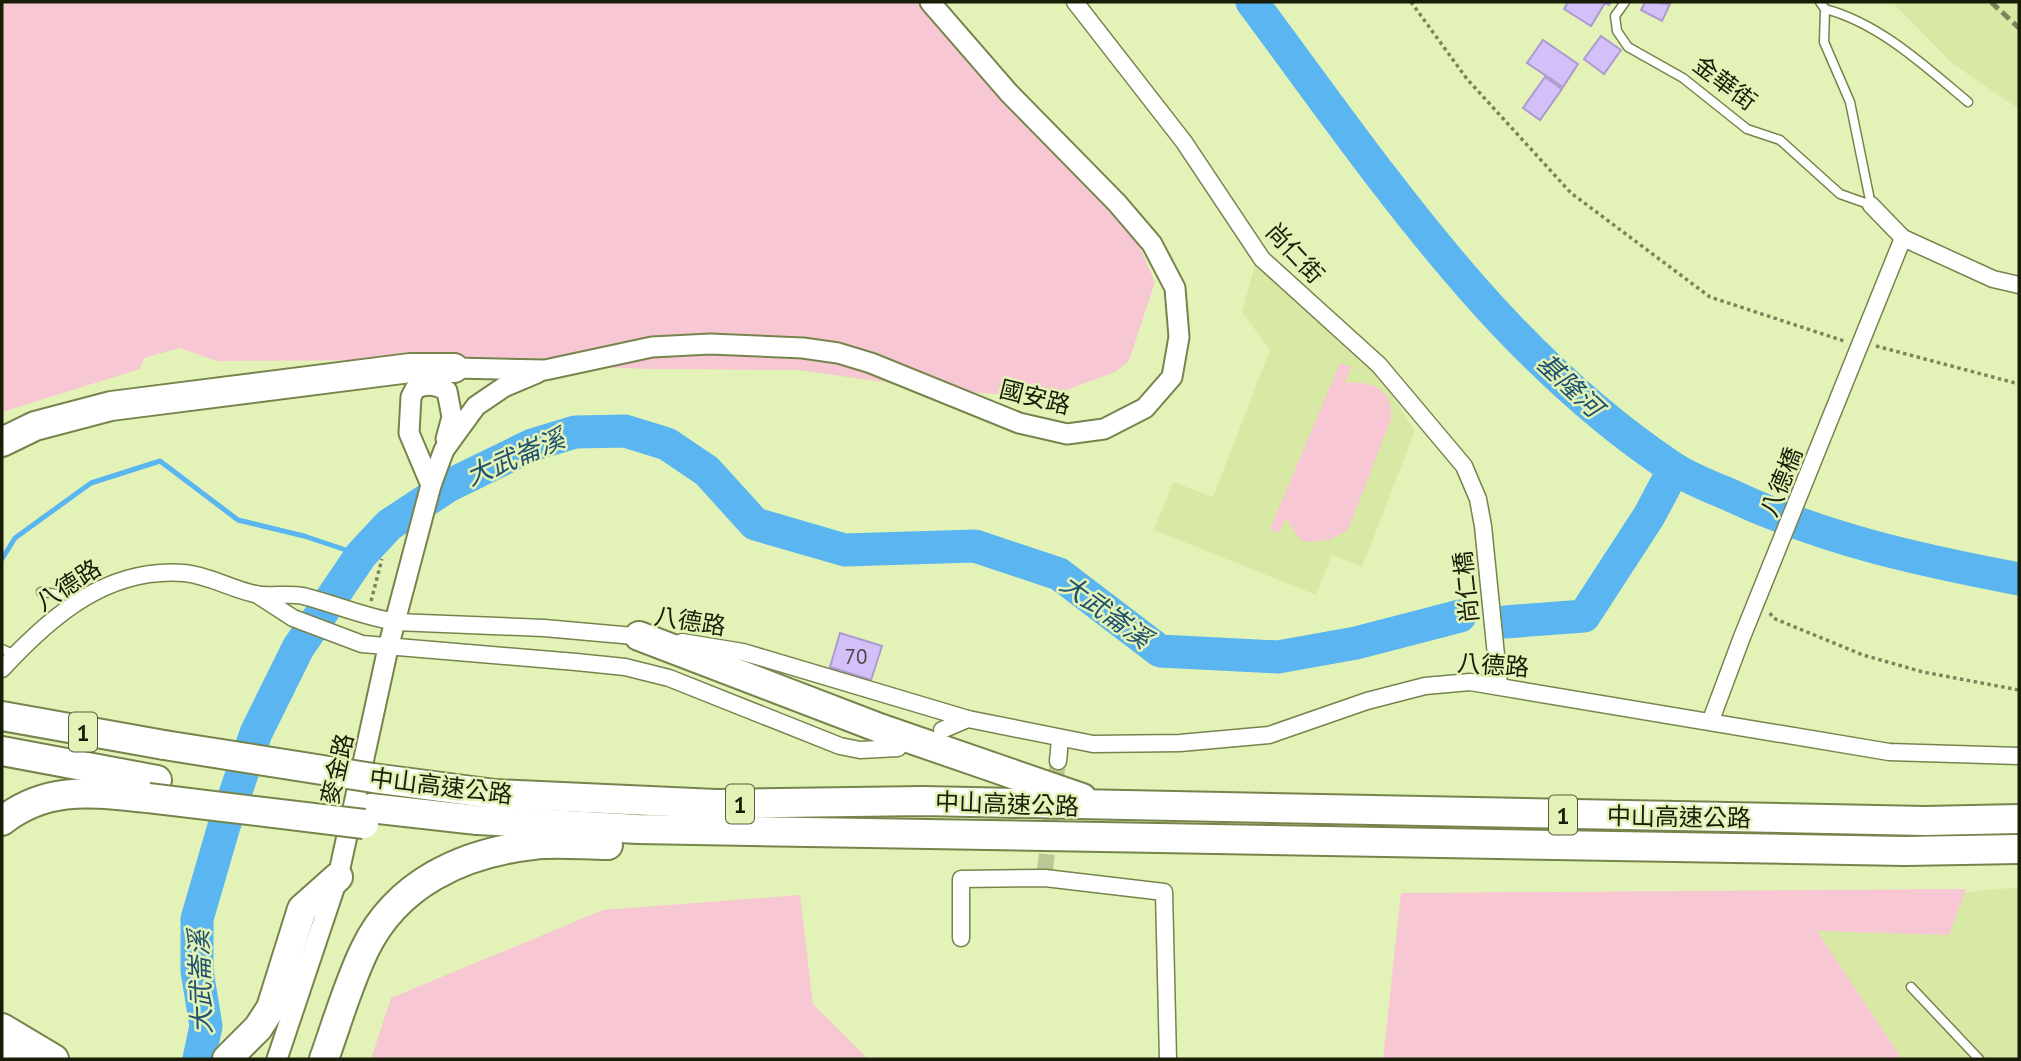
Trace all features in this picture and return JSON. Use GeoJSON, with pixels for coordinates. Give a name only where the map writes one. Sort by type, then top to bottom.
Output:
{"type":"FeatureCollection","features":[{"type":"Feature","properties":{"kind":"highway"},"geometry":{"type":"LineString","coordinates":[[2,442],[35,426],[110,406],[432,378]]}},
{"type":"Feature","properties":{"kind":"highway"},"geometry":{"type":"LineString","coordinates":[[639,636],[882,729],[1107,807]]}},
{"type":"Feature","properties":{"kind":"highway","name":"中山高速公路"},"geometry":{"type":"LineString","coordinates":[[2,716],[164,746],[373,778],[495,794],[614,801],[716,804],[923,801],[1107,807],[1912,821],[2019,819]]}},
{"type":"Feature","properties":{"kind":"highway","name":"中山高速公路"},"geometry":{"type":"LineString","coordinates":[[2,751],[152,789],[367,816],[638,829],[1891,851],[2019,849]]}},
{"type":"Feature","properties":{"kind":"highway"},"geometry":{"type":"LineString","coordinates":[[2,821],[41,799],[81,791],[152,789]]}},
{"type":"Feature","properties":{"kind":"highway"},"geometry":{"type":"LineString","coordinates":[[324,1059],[365,948],[386,918],[423,880],[470,857],[535,844],[785,848],[922,832]]}},
{"type":"Feature","properties":{"kind":"highway"},"geometry":{"type":"LineString","coordinates":[[227,1059],[258,1028],[271,1008],[302,909],[338,877]]}},
{"type":"Feature","properties":{"kind":"highway"},"geometry":{"type":"LineString","coordinates":[[2,1028],[54,1059]]}},
{"type":"Feature","properties":{"kind":"highway"},"geometry":{"type":"LineString","coordinates":[[2,1055],[10,1059]]}},
{"type":"Feature","properties":{"kind":"street","name":"國安路"},"geometry":{"type":"LineString","coordinates":[[432,378],[545,370],[652,347],[710,344],[803,348],[849,356],[1019,423],[1067,434],[1104,429],[1145,408],[1171,377],[1179,337],[1175,288],[1152,244],[1117,203],[1009,93],[930,2]]}},
{"type":"Feature","properties":{"kind":"street","name":"尚仁街"},"geometry":{"type":"LineString","coordinates":[[1076,2],[1184,142],[1262,260],[1379,365],[1464,466],[1478,499],[1483,526]]}},
{"type":"Feature","properties":{"kind":"street","name":"金華街"},"geometry":{"type":"LineString","coordinates":[[1871,205],[1903,238],[1993,279],[2019,285]]}},
{"type":"Feature","properties":{"kind":"street"},"geometry":{"type":"LineString","coordinates":[[1862,344],[1903,238]]}},
{"type":"Feature","properties":{"kind":"street","name":"八德橋"},"geometry":{"type":"LineString","coordinates":[[1711,720],[1742,637],[1862,344]]}},
{"type":"Feature","properties":{"kind":"street","name":"麥金路"},"geometry":{"type":"LineString","coordinates":[[277,1059],[338,877],[388,648],[403,599],[430,485],[444,450],[476,406],[504,387],[545,370]]}},
{"type":"Feature","properties":{"kind":"street"},"geometry":{"type":"LineString","coordinates":[[430,485],[409,433],[411,397],[432,378],[452,417],[444,450]]}},
{"type":"Feature","properties":{"kind":"street","name":"尚仁橋"},"geometry":{"type":"LineString","coordinates":[[1483,526],[1499,685]]}},
{"type":"Feature","properties":{"kind":"street","name":"八德路"},"geometry":{"type":"LineString","coordinates":[[2,669],[8,652],[87,597],[121,578],[159,573],[187,573],[256,594],[301,596],[371,612],[396,622],[544,628],[639,636],[743,652],[968,719],[1059,740],[1093,744],[1243,739],[1296,728],[1367,701],[1424,686],[1470,682],[1711,720],[1889,752],[2019,756]]}},
{"type":"Feature","properties":{"kind":"street"},"geometry":{"type":"LineString","coordinates":[[256,594],[293,618],[362,643],[388,648],[625,667],[682,683],[840,746],[860,750],[898,748]]}},
{"type":"Feature","properties":{"kind":"street"},"geometry":{"type":"LineString","coordinates":[[942,730],[968,719]]}},
{"type":"Feature","properties":{"kind":"street"},"geometry":{"type":"LineString","coordinates":[[1058,761],[1059,740]]}},
{"type":"Feature","properties":{"kind":"street"},"geometry":{"type":"LineString","coordinates":[[961,938],[961,879],[1045,874],[1164,892],[1168,1059]]}},
{"type":"Feature","properties":{"kind":"lane","name":"金華街"},"geometry":{"type":"LineString","coordinates":[[1625,2],[1615,16],[1616,31],[1628,47],[1682,78],[1747,129],[1780,140],[1840,194],[1871,205]]}},
{"type":"Feature","properties":{"kind":"lane"},"geometry":{"type":"LineString","coordinates":[[1871,205],[1850,102],[1825,42],[1822,5],[1851,16],[1921,63],[1968,102]]}},
{"type":"Feature","properties":{"kind":"lane"},"geometry":{"type":"LineString","coordinates":[[41,592],[87,597]]}},
{"type":"Feature","properties":{"kind":"lane"},"geometry":{"type":"LineString","coordinates":[[1911,987],[1979,1059]]}},
{"type":"Feature","properties":{"kind":"path"},"geometry":{"type":"LineString","coordinates":[[1411,2],[1467,79],[1571,193],[1710,298],[1862,344],[2019,384]]}},
{"type":"Feature","properties":{"kind":"path"},"geometry":{"type":"LineString","coordinates":[[371,612],[382,559]]}},
{"type":"Feature","properties":{"kind":"path"},"geometry":{"type":"LineString","coordinates":[[1768,610],[1773,618],[1863,655],[1923,673],[2019,690]]}},
{"type":"Feature","properties":{"kind":"shaded area"},"geometry":{"type":"Polygon","coordinates":[[[2,2],[922,2],[1126,215],[1155,282],[1129,361],[1115,372],[1048,397],[948,391],[798,370],[650,369],[419,360],[216,361],[180,348],[144,358],[140,369],[2,412],[2,2]]]}},
{"type":"Feature","properties":{"kind":"shaded area"},"geometry":{"type":"Polygon","coordinates":[[[1892,2],[2019,2],[2019,109],[1953,64],[1892,2]]]}},
{"type":"Feature","properties":{"kind":"shaded area"},"geometry":{"type":"Polygon","coordinates":[[[1256,261],[1377,372],[1415,431],[1362,567],[1332,555],[1316,595],[1154,530],[1173,482],[1213,497],[1270,350],[1242,312],[1256,261]]]}},
{"type":"Feature","properties":{"kind":"shaded area"},"geometry":{"type":"Polygon","coordinates":[[[1340,363],[1351,367],[1345,383],[1372,385],[1385,394],[1389,400],[1391,419],[1348,530],[1329,540],[1306,542],[1299,538],[1286,518],[1279,533],[1270,529],[1340,363]]]}},
{"type":"Feature","properties":{"kind":"shaded area"},"geometry":{"type":"Polygon","coordinates":[[[2019,888],[2019,1059],[1824,1059],[1766,919],[1993,889],[2019,888]]]}},
{"type":"Feature","properties":{"kind":"shaded area"},"geometry":{"type":"Polygon","coordinates":[[[1966,889],[1949,935],[1817,931],[1902,1059],[1383,1059],[1401,893],[1966,889]]]}},
{"type":"Feature","properties":{"kind":"shaded area"},"geometry":{"type":"Polygon","coordinates":[[[800,895],[813,1004],[868,1059],[371,1059],[391,998],[603,910],[800,895]]]}},
{"type":"Feature","properties":{"kind":"building"},"geometry":{"type":"Polygon","coordinates":[[[1568,2],[1611,2],[1609,5],[1605,3],[1591,26],[1564,9],[1568,2]]]}},
{"type":"Feature","properties":{"kind":"building"},"geometry":{"type":"Polygon","coordinates":[[[1645,2],[1670,4],[1662,21],[1641,10],[1645,2]]]}},
{"type":"Feature","properties":{"kind":"building"},"geometry":{"type":"Polygon","coordinates":[[[1601,36],[1621,50],[1604,74],[1584,59],[1601,36]]]}},
{"type":"Feature","properties":{"kind":"building"},"geometry":{"type":"Polygon","coordinates":[[[1543,40],[1578,64],[1563,87],[1527,63],[1543,40]]]}},
{"type":"Feature","properties":{"kind":"building"},"geometry":{"type":"Polygon","coordinates":[[[1545,77],[1562,89],[1540,120],[1523,108],[1545,77]]]}},
{"type":"Feature","properties":{"kind":"building"},"geometry":{"type":"Polygon","coordinates":[[[840,633],[882,646],[871,680],[830,667],[840,633]]]}},
{"type":"Feature","properties":{"kind":"waterway","name":"基隆河"},"geometry":{"type":"LineString","coordinates":[[1252,2],[1345,129],[1443,254],[1550,370],[1609,421],[1680,472],[1800,524],[1872,546],[2019,579]]}},
{"type":"Feature","properties":{"kind":"waterway","name":"大武崙溪"},"geometry":{"type":"LineString","coordinates":[[199,1059],[206,1026],[197,971],[197,919],[224,826],[256,733],[298,648],[361,555],[389,525],[448,486],[532,445],[575,432],[625,431],[667,444],[707,471],[755,524],[845,550],[975,546],[1059,574],[1160,651],[1278,657],[1356,643],[1460,616]]}},
{"type":"Feature","properties":{"kind":"waterway"},"geometry":{"type":"LineString","coordinates":[[2,559],[15,538],[91,483],[160,461],[238,520],[304,536],[361,555]]}},
{"type":"Feature","properties":{"kind":"waterway","name":"大武崙溪"},"geometry":{"type":"LineString","coordinates":[[1505,622],[1584,616],[1649,516],[1674,469]]}},
{"type":"Feature","properties":{"kind":"tunnel"},"geometry":{"type":"LineString","coordinates":[[1045,870],[1058,761]]}},
{"type":"Feature","properties":{"kind":"railway"},"geometry":{"type":"LineString","coordinates":[[1991,2],[2019,28]]}}]}
